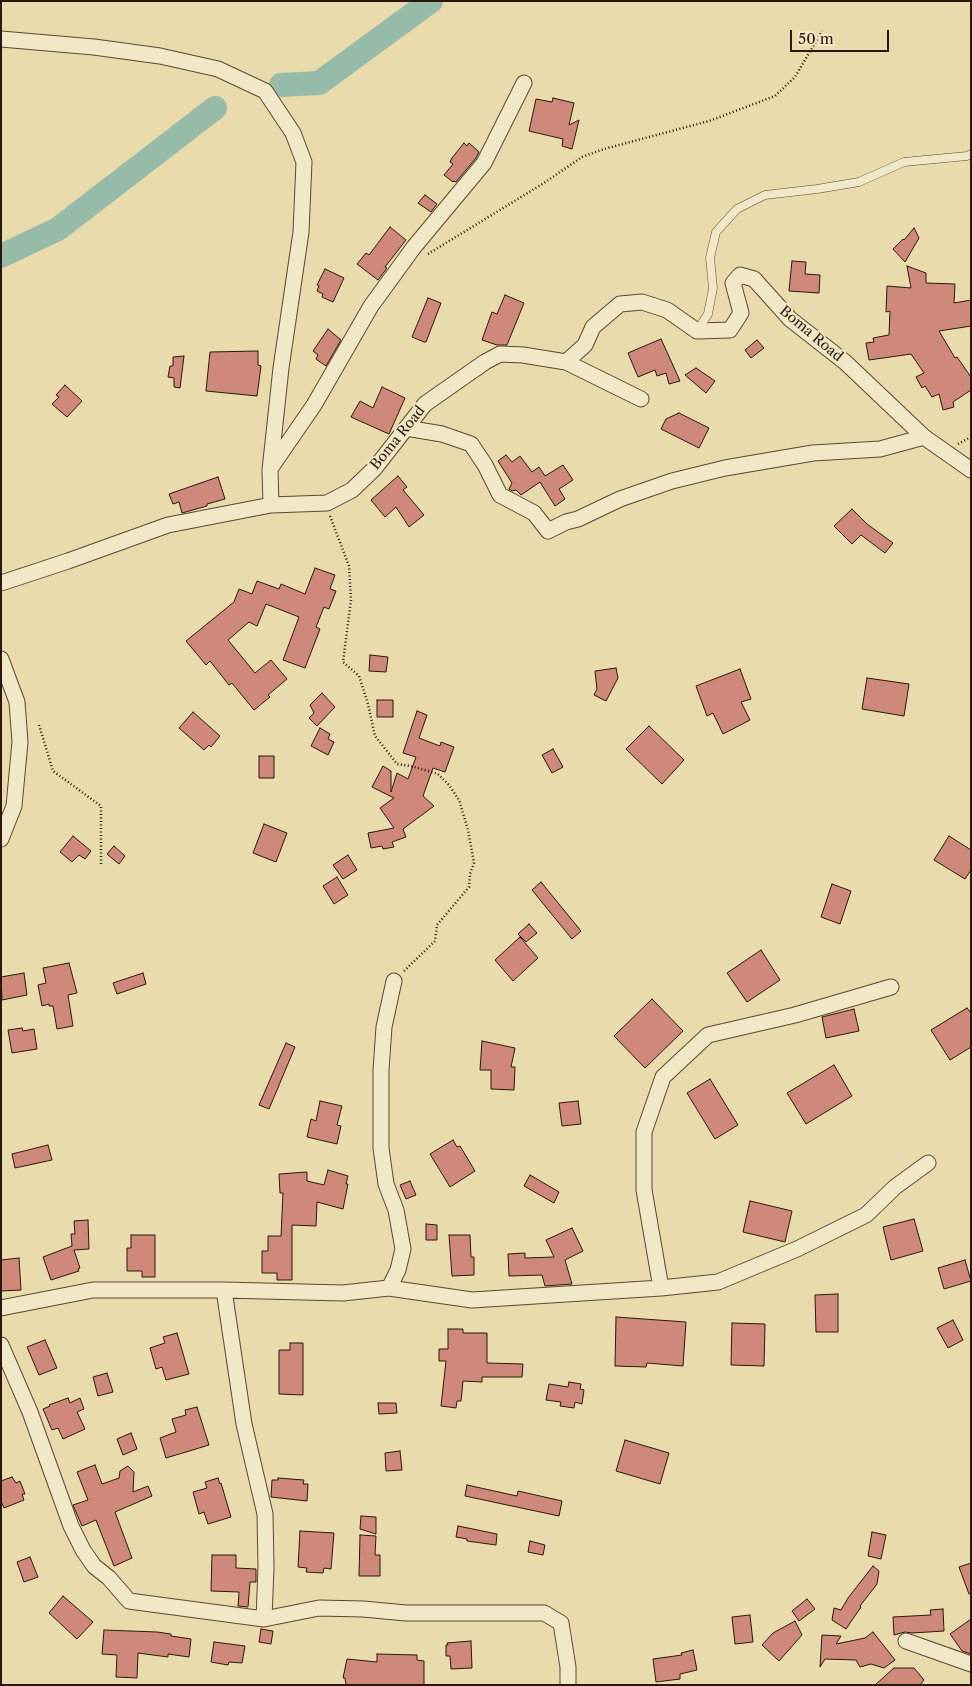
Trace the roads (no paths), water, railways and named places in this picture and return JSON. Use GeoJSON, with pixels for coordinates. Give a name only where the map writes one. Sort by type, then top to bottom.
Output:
{"type":"FeatureCollection","features":[{"type":"Feature","properties":{"kind":"street"},"geometry":{"type":"LineString","coordinates":[[1,39],[94,47],[160,56],[218,69],[265,91],[294,133],[304,162],[301,232],[281,368],[270,470],[271,506]]}},
{"type":"Feature","properties":{"kind":"street"},"geometry":{"type":"LineString","coordinates":[[270,470],[314,405],[371,306],[414,247],[484,163],[524,83]]}},
{"type":"Feature","properties":{"kind":"street","name":"Boma Road"},"geometry":{"type":"LineString","coordinates":[[697,331],[730,330],[741,313],[733,283],[740,275],[754,279],[790,319],[845,362],[924,437],[971,470]]}},
{"type":"Feature","properties":{"kind":"street"},"geometry":{"type":"LineString","coordinates":[[566,362],[585,345],[593,326],[620,304],[642,302],[667,310],[697,331]]}},
{"type":"Feature","properties":{"kind":"street","name":"Boma Road"},"geometry":{"type":"LineString","coordinates":[[1,583],[68,562],[168,525],[271,506],[327,503],[352,490],[375,468],[426,404],[473,369],[500,354],[523,355],[566,362],[642,399]]}},
{"type":"Feature","properties":{"kind":"street"},"geometry":{"type":"LineString","coordinates":[[406,428],[442,434],[471,444],[485,465],[500,495],[534,513],[548,530],[578,519],[620,499],[672,481],[724,468],[813,452],[880,450],[924,437]]}},
{"type":"Feature","properties":{"kind":"street"},"geometry":{"type":"LineString","coordinates":[[1,659],[17,702],[20,742],[14,806],[1,839]]}},
{"type":"Feature","properties":{"kind":"street"},"geometry":{"type":"LineString","coordinates":[[389,1288],[398,1270],[403,1249],[396,1210],[386,1184],[382,1148],[381,1070],[384,1027],[394,981]]}},
{"type":"Feature","properties":{"kind":"street"},"geometry":{"type":"LineString","coordinates":[[661,1288],[644,1190],[644,1132],[663,1077],[708,1036],[795,1015],[891,987]]}},
{"type":"Feature","properties":{"kind":"street"},"geometry":{"type":"LineString","coordinates":[[1,1308],[93,1290],[224,1290],[343,1293],[389,1288],[472,1300],[661,1288],[718,1282],[797,1249],[866,1214],[895,1187],[928,1163]]}},
{"type":"Feature","properties":{"kind":"street"},"geometry":{"type":"LineString","coordinates":[[224,1290],[244,1424],[265,1514],[264,1620]]}},
{"type":"Feature","properties":{"kind":"street"},"geometry":{"type":"LineString","coordinates":[[1,1345],[30,1412],[71,1526],[83,1550],[94,1566],[109,1578],[129,1601],[264,1620],[319,1608],[363,1609],[406,1613],[544,1613],[561,1623],[568,1667],[568,1685]]}},
{"type":"Feature","properties":{"kind":"street"},"geometry":{"type":"LineString","coordinates":[[906,1642],[971,1664]]}},
{"type":"Feature","properties":{"kind":"lane"},"geometry":{"type":"LineString","coordinates":[[697,331],[708,314],[713,288],[710,258],[716,232],[737,209],[765,195],[858,182],[904,162],[967,156],[971,154]]}},
{"type":"Feature","properties":{"kind":"waterway"},"geometry":{"type":"LineString","coordinates":[[281,85],[319,83],[431,1]]}},
{"type":"Feature","properties":{"kind":"waterway"},"geometry":{"type":"LineString","coordinates":[[1,256],[58,229],[215,108]]}}]}
